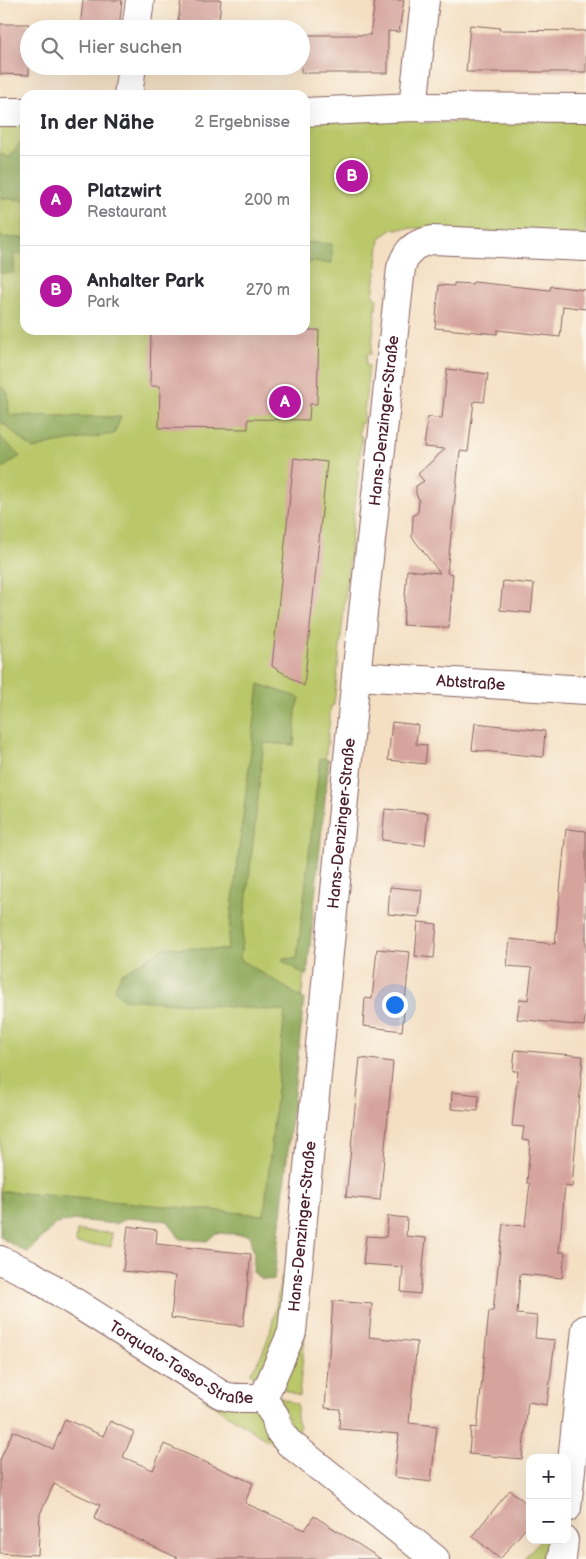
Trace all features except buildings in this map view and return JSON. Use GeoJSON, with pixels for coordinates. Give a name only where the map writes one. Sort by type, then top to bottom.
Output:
{"type":"FeatureCollection","features":[{"type":"Feature","properties":{"kind":"street"},"geometry":{"type":"LineString","coordinates":[[137,20],[140,0]]}},
{"type":"Feature","properties":{"kind":"street"},"geometry":{"type":"LineString","coordinates":[[413,107],[425,0]]}},
{"type":"Feature","properties":{"kind":"street"},"geometry":{"type":"LineString","coordinates":[[129,90],[131,75]]}},
{"type":"Feature","properties":{"kind":"street"},"geometry":{"type":"LineString","coordinates":[[310,112],[413,107],[586,108]]}},
{"type":"Feature","properties":{"kind":"street"},"geometry":{"type":"LineString","coordinates":[[0,112],[20,112]]}},
{"type":"Feature","properties":{"kind":"street","name":"Hans-Denzinger-Straße"},"geometry":{"type":"LineString","coordinates":[[263,1399],[292,1332],[356,676],[401,268],[405,254],[412,246],[432,240],[586,246]]}},
{"type":"Feature","properties":{"kind":"street","name":"Abtstraße"},"geometry":{"type":"LineString","coordinates":[[356,676],[586,690]]}},
{"type":"Feature","properties":{"kind":"street","name":"Torquato-Tasso-Straße"},"geometry":{"type":"LineString","coordinates":[[0,1260],[30,1274],[229,1399],[253,1397],[263,1399],[275,1416],[278,1429],[288,1442],[435,1559]]}},
{"type":"Feature","properties":{"kind":"street"},"geometry":{"type":"LineString","coordinates":[[568,1499],[585,1346]]}},
{"type":"Feature","properties":{"kind":"street"},"geometry":{"type":"LineString","coordinates":[[562,1559],[564,1544]]}},
{"type":"Feature","properties":{"kind":"green space"},"geometry":{"type":"Polygon","coordinates":[[[410,112],[421,123],[586,120],[586,238],[415,228],[393,229],[380,238],[373,297],[377,298],[371,354],[367,354],[366,365],[369,366],[363,423],[360,423],[359,436],[362,436],[334,705],[331,706],[278,1227],[0,1201],[0,125],[20,126],[20,335],[310,335],[310,118],[410,112]]]}},
{"type":"Feature","properties":{"kind":"green space"},"geometry":{"type":"Polygon","coordinates":[[[20,143],[20,200],[0,198],[0,153],[9,158],[20,143]]]}},
{"type":"Feature","properties":{"kind":"green space"},"geometry":{"type":"Polygon","coordinates":[[[0,237],[20,238],[20,254],[14,254],[14,273],[0,273],[0,237]]]}},
{"type":"Feature","properties":{"kind":"green space"},"geometry":{"type":"Polygon","coordinates":[[[310,242],[332,244],[332,263],[310,262],[310,242]]]}},
{"type":"Feature","properties":{"kind":"green space"},"geometry":{"type":"Polygon","coordinates":[[[0,386],[8,393],[9,415],[121,417],[114,434],[56,443],[33,449],[0,421],[0,386]]]}},
{"type":"Feature","properties":{"kind":"green space"},"geometry":{"type":"Polygon","coordinates":[[[0,436],[20,456],[0,470],[0,436]]]}},
{"type":"Feature","properties":{"kind":"green space"},"geometry":{"type":"Polygon","coordinates":[[[259,684],[300,698],[296,711],[294,745],[264,743],[240,959],[304,999],[274,1280],[261,1279],[253,1272],[254,1254],[249,1235],[216,1233],[207,1241],[180,1239],[168,1221],[128,1218],[116,1224],[75,1220],[56,1224],[27,1253],[0,1237],[0,1191],[264,1215],[285,1011],[123,999],[114,990],[121,974],[166,947],[227,950],[259,684]]]}},
{"type":"Feature","properties":{"kind":"green space"},"geometry":{"type":"Polygon","coordinates":[[[320,758],[329,759],[307,976],[283,961],[283,958],[297,959],[320,758]]]}},
{"type":"Feature","properties":{"kind":"green space"},"geometry":{"type":"Polygon","coordinates":[[[77,1231],[112,1233],[111,1246],[76,1244],[77,1231]]]}},
{"type":"Feature","properties":{"kind":"green space"},"geometry":{"type":"Polygon","coordinates":[[[282,1276],[285,1276],[281,1333],[263,1383],[250,1373],[257,1363],[268,1339],[282,1276]]]}},
{"type":"Feature","properties":{"kind":"green space"},"geometry":{"type":"Polygon","coordinates":[[[303,1336],[305,1336],[299,1396],[279,1388],[303,1336]]]}},
{"type":"Feature","properties":{"kind":"green space"},"geometry":{"type":"Polygon","coordinates":[[[279,1397],[297,1404],[297,1421],[300,1426],[295,1435],[279,1397]]]}},
{"type":"Feature","properties":{"kind":"green space"},"geometry":{"type":"Polygon","coordinates":[[[202,1398],[258,1406],[273,1444],[202,1398]]]}},
{"type":"Feature","properties":{"kind":"green space"},"geometry":{"type":"Polygon","coordinates":[[[537,1544],[553,1544],[552,1559],[524,1559],[537,1544]]]}},
{"type":"Feature","properties":{"kind":"place","name":"Anhalter Park"},"geometry":{"type":"Point","coordinates":[352,176]}},
{"type":"Feature","properties":{"kind":"place","name":"Platzwirt"},"geometry":{"type":"Point","coordinates":[285,402]}}]}
